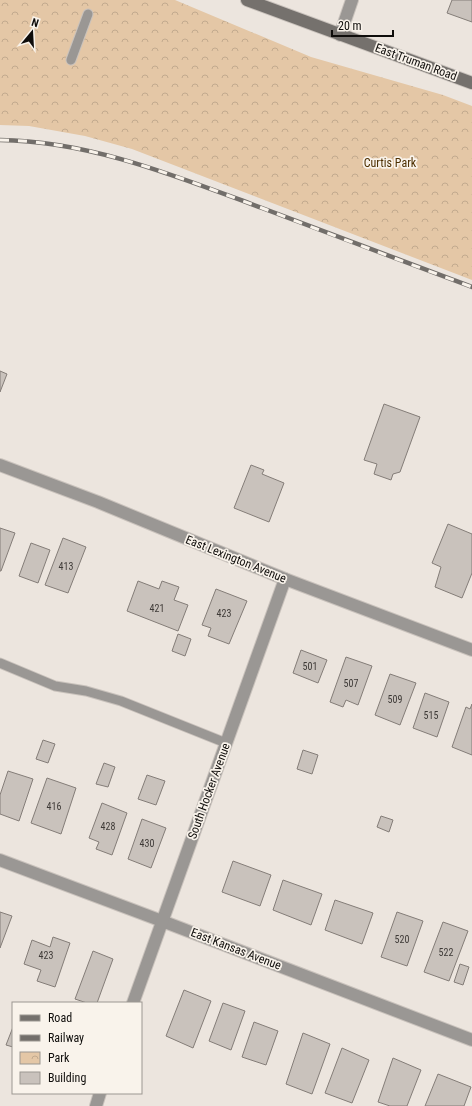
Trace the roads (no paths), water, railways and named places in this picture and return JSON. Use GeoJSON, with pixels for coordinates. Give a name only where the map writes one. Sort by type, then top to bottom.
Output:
{"type":"FeatureCollection","features":[{"type":"Feature","properties":{"kind":"main road","name":"East Truman Road"},"geometry":{"type":"LineString","coordinates":[[247,0],[472,82]]}},
{"type":"Feature","properties":{"kind":"street"},"geometry":{"type":"LineString","coordinates":[[340,35],[352,0]]}},
{"type":"Feature","properties":{"kind":"street","name":"East Lexington Avenue"},"geometry":{"type":"LineString","coordinates":[[0,465],[98,502],[285,579],[472,650]]}},
{"type":"Feature","properties":{"kind":"street","name":"South Hocker Avenue"},"geometry":{"type":"LineString","coordinates":[[133,1002],[285,579]]}},
{"type":"Feature","properties":{"kind":"street","name":"East Kansas Avenue"},"geometry":{"type":"LineString","coordinates":[[0,860],[162,920],[472,1040]]}},
{"type":"Feature","properties":{"kind":"street"},"geometry":{"type":"LineString","coordinates":[[96,1106],[100,1094]]}},
{"type":"Feature","properties":{"kind":"lane"},"geometry":{"type":"LineString","coordinates":[[71,60],[88,14]]}},
{"type":"Feature","properties":{"kind":"lane"},"geometry":{"type":"LineString","coordinates":[[0,663],[55,686],[86,690],[121,701],[226,743]]}},
{"type":"Feature","properties":{"kind":"railway"},"geometry":{"type":"LineString","coordinates":[[0,140],[34,142],[68,147],[134,163],[198,184],[472,287]]}},
{"type":"Feature","properties":{"kind":"park label","name":"Curtis Park"},"geometry":{"type":"Point","coordinates":[390,163]}}]}
